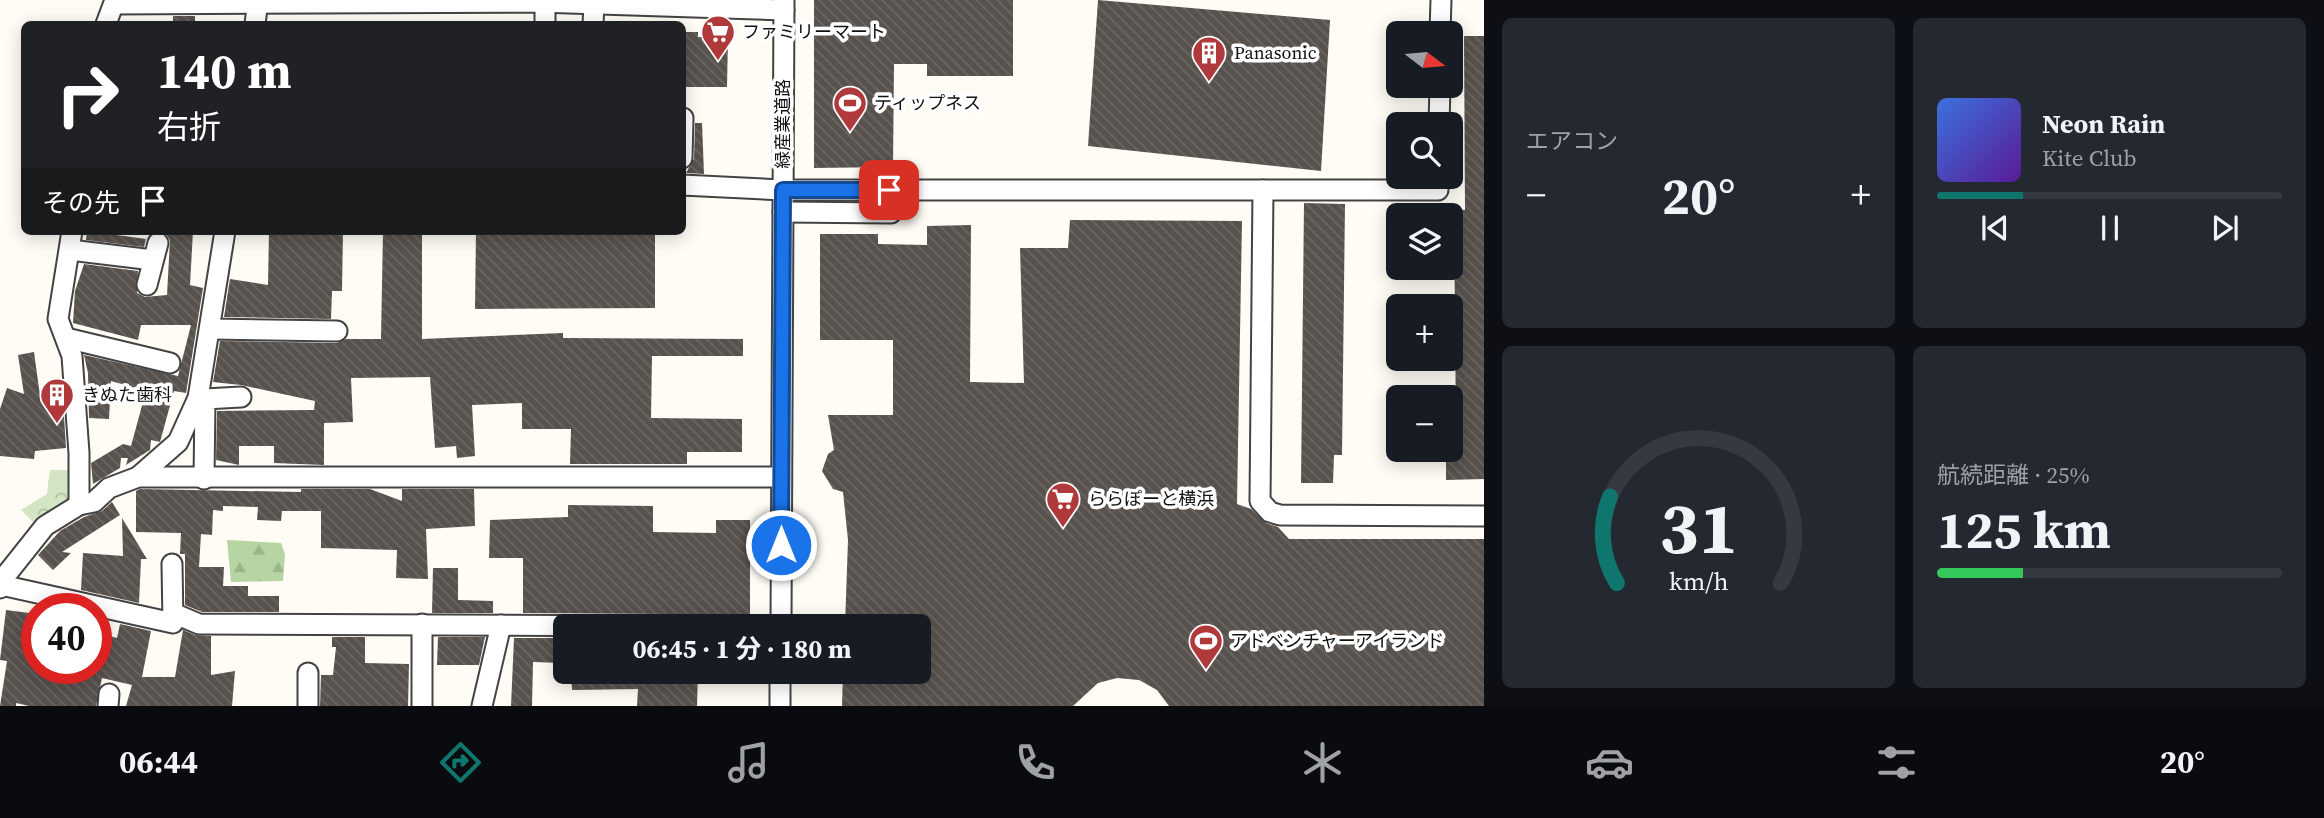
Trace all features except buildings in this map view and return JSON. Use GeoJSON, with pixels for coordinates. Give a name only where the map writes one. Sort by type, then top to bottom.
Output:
{"type":"FeatureCollection","features":[{"type":"Feature","properties":{"kind":"street"},"geometry":{"type":"LineString","coordinates":[[1440,21],[1441,0]]}},
{"type":"Feature","properties":{"kind":"street"},"geometry":{"type":"LineString","coordinates":[[255,21],[258,1]]}},
{"type":"Feature","properties":{"kind":"street"},"geometry":{"type":"LineString","coordinates":[[107,21],[114,2],[784,5]]}},
{"type":"Feature","properties":{"kind":"street"},"geometry":{"type":"LineString","coordinates":[[545,2],[545,21]]}},
{"type":"Feature","properties":{"kind":"street"},"geometry":{"type":"LineString","coordinates":[[593,21],[594,4]]}},
{"type":"Feature","properties":{"kind":"street","name":"緑産業道路"},"geometry":{"type":"LineString","coordinates":[[780,614],[784,5]]}},
{"type":"Feature","properties":{"kind":"street"},"geometry":{"type":"LineString","coordinates":[[686,185],[783,190],[1438,189]]}},
{"type":"Feature","properties":{"kind":"street"},"geometry":{"type":"LineString","coordinates":[[1264,190],[1260,501],[1270,512],[1280,515],[1484,516]]}},
{"type":"Feature","properties":{"kind":"street"},"geometry":{"type":"LineString","coordinates":[[783,212],[891,213]]}},
{"type":"Feature","properties":{"kind":"street"},"geometry":{"type":"LineString","coordinates":[[204,479],[202,399],[224,235]]}},
{"type":"Feature","properties":{"kind":"street"},"geometry":{"type":"LineString","coordinates":[[79,505],[72,356],[58,318],[71,241],[155,252],[147,285]]}},
{"type":"Feature","properties":{"kind":"street"},"geometry":{"type":"LineString","coordinates":[[210,329],[337,331]]}},
{"type":"Feature","properties":{"kind":"street"},"geometry":{"type":"LineString","coordinates":[[66,338],[170,363]]}},
{"type":"Feature","properties":{"kind":"street"},"geometry":{"type":"LineString","coordinates":[[202,399],[242,397]]}},
{"type":"Feature","properties":{"kind":"street"},"geometry":{"type":"LineString","coordinates":[[172,564],[173,623],[0,587],[45,526],[79,505],[94,502],[110,488],[138,477],[178,442],[202,399]]}},
{"type":"Feature","properties":{"kind":"street"},"geometry":{"type":"LineString","coordinates":[[138,477],[781,477]]}},
{"type":"Feature","properties":{"kind":"street"},"geometry":{"type":"LineString","coordinates":[[173,613],[199,624],[553,625]]}},
{"type":"Feature","properties":{"kind":"street"},"geometry":{"type":"LineString","coordinates":[[422,624],[422,706]]}},
{"type":"Feature","properties":{"kind":"street"},"geometry":{"type":"LineString","coordinates":[[482,706],[500,625]]}},
{"type":"Feature","properties":{"kind":"street"},"geometry":{"type":"LineString","coordinates":[[308,673],[309,706]]}},
{"type":"Feature","properties":{"kind":"street"},"geometry":{"type":"LineString","coordinates":[[780,684],[780,706]]}},
{"type":"Feature","properties":{"kind":"green space"},"geometry":{"type":"Polygon","coordinates":[[[50,470],[74,470],[75,501],[39,528],[21,510],[47,494],[50,470]]]}},
{"type":"Feature","properties":{"kind":"green space"},"geometry":{"type":"Polygon","coordinates":[[[227,540],[281,543],[285,554],[283,581],[231,582],[227,540]]]}},
{"type":"Feature","properties":{"kind":"place","name":"ファミリーマート"},"geometry":{"type":"Point","coordinates":[718,62]}},
{"type":"Feature","properties":{"kind":"place","name":"Panasonic"},"geometry":{"type":"Point","coordinates":[1209,83]}},
{"type":"Feature","properties":{"kind":"place","name":"ティップネス"},"geometry":{"type":"Point","coordinates":[850,133]}},
{"type":"Feature","properties":{"kind":"place","name":"きぬた歯科"},"geometry":{"type":"Point","coordinates":[57,425]}},
{"type":"Feature","properties":{"kind":"place","name":"ららぽーと横浜"},"geometry":{"type":"Point","coordinates":[1063,529]}},
{"type":"Feature","properties":{"kind":"place","name":"アドベンチャーアイランド"},"geometry":{"type":"Point","coordinates":[1206,671]}},
{"type":"Feature","properties":{"kind":"route"},"geometry":{"type":"LineString","coordinates":[[781,545],[783,190],[889,190]]}}]}
